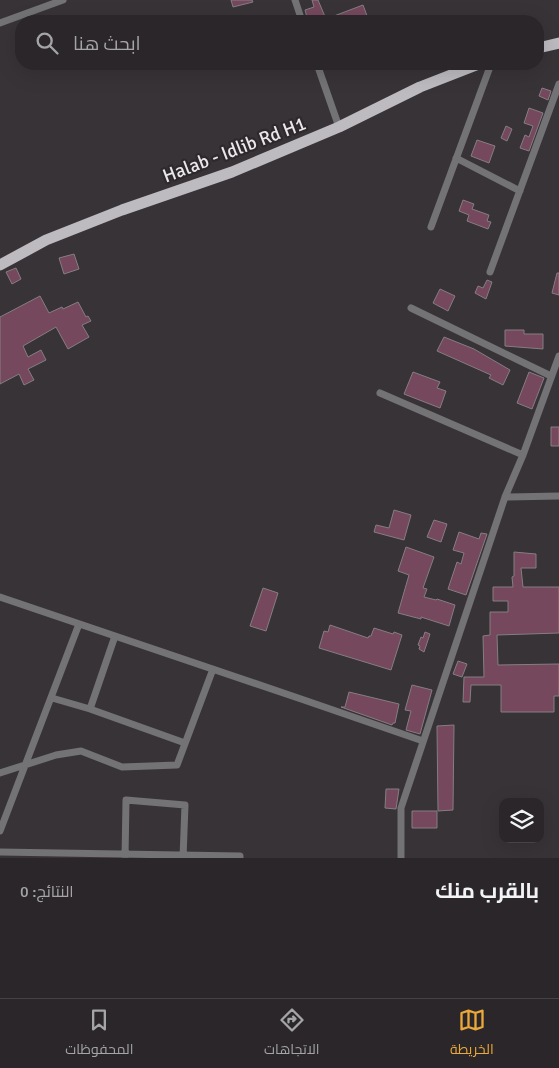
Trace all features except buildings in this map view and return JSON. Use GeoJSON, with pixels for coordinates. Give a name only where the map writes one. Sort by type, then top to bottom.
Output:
{"type":"FeatureCollection","features":[{"type":"Feature","properties":{"kind":"highway"},"geometry":{"type":"LineString","coordinates":[[544,47],[559,43]]}},
{"type":"Feature","properties":{"kind":"highway","name":"Halab - Idlib Rd H1"},"geometry":{"type":"LineString","coordinates":[[0,265],[46,240],[122,210],[232,172],[339,127],[420,87],[464,70]]}},
{"type":"Feature","properties":{"kind":"street"},"geometry":{"type":"LineString","coordinates":[[22,15],[63,0]]}},
{"type":"Feature","properties":{"kind":"street"},"geometry":{"type":"LineString","coordinates":[[295,0],[300,15]]}},
{"type":"Feature","properties":{"kind":"street"},"geometry":{"type":"LineString","coordinates":[[0,23],[15,18]]}},
{"type":"Feature","properties":{"kind":"street"},"geometry":{"type":"LineString","coordinates":[[319,70],[339,127]]}},
{"type":"Feature","properties":{"kind":"street"},"geometry":{"type":"LineString","coordinates":[[430,227],[489,70]]}},
{"type":"Feature","properties":{"kind":"street"},"geometry":{"type":"LineString","coordinates":[[490,272],[559,84]]}},
{"type":"Feature","properties":{"kind":"street"},"geometry":{"type":"LineString","coordinates":[[456,158],[520,191]]}},
{"type":"Feature","properties":{"kind":"street"},"geometry":{"type":"LineString","coordinates":[[411,308],[551,376]]}},
{"type":"Feature","properties":{"kind":"street"},"geometry":{"type":"LineString","coordinates":[[401,858],[401,808],[505,497],[523,455],[559,356]]}},
{"type":"Feature","properties":{"kind":"street"},"geometry":{"type":"LineString","coordinates":[[380,393],[523,455]]}},
{"type":"Feature","properties":{"kind":"street"},"geometry":{"type":"LineString","coordinates":[[505,497],[559,496]]}},
{"type":"Feature","properties":{"kind":"street"},"geometry":{"type":"LineString","coordinates":[[0,597],[423,742]]}},
{"type":"Feature","properties":{"kind":"street"},"geometry":{"type":"LineString","coordinates":[[0,831],[79,624]]}},
{"type":"Feature","properties":{"kind":"street"},"geometry":{"type":"LineString","coordinates":[[90,709],[115,636]]}},
{"type":"Feature","properties":{"kind":"street"},"geometry":{"type":"LineString","coordinates":[[0,773],[56,755],[81,751],[122,767],[177,765],[213,669]]}},
{"type":"Feature","properties":{"kind":"street"},"geometry":{"type":"LineString","coordinates":[[52,698],[90,709],[185,743]]}},
{"type":"Feature","properties":{"kind":"street"},"geometry":{"type":"LineString","coordinates":[[125,856],[126,800],[185,805],[183,857]]}},
{"type":"Feature","properties":{"kind":"street"},"geometry":{"type":"LineString","coordinates":[[0,852],[183,857],[240,856],[240,858]]}}]}
